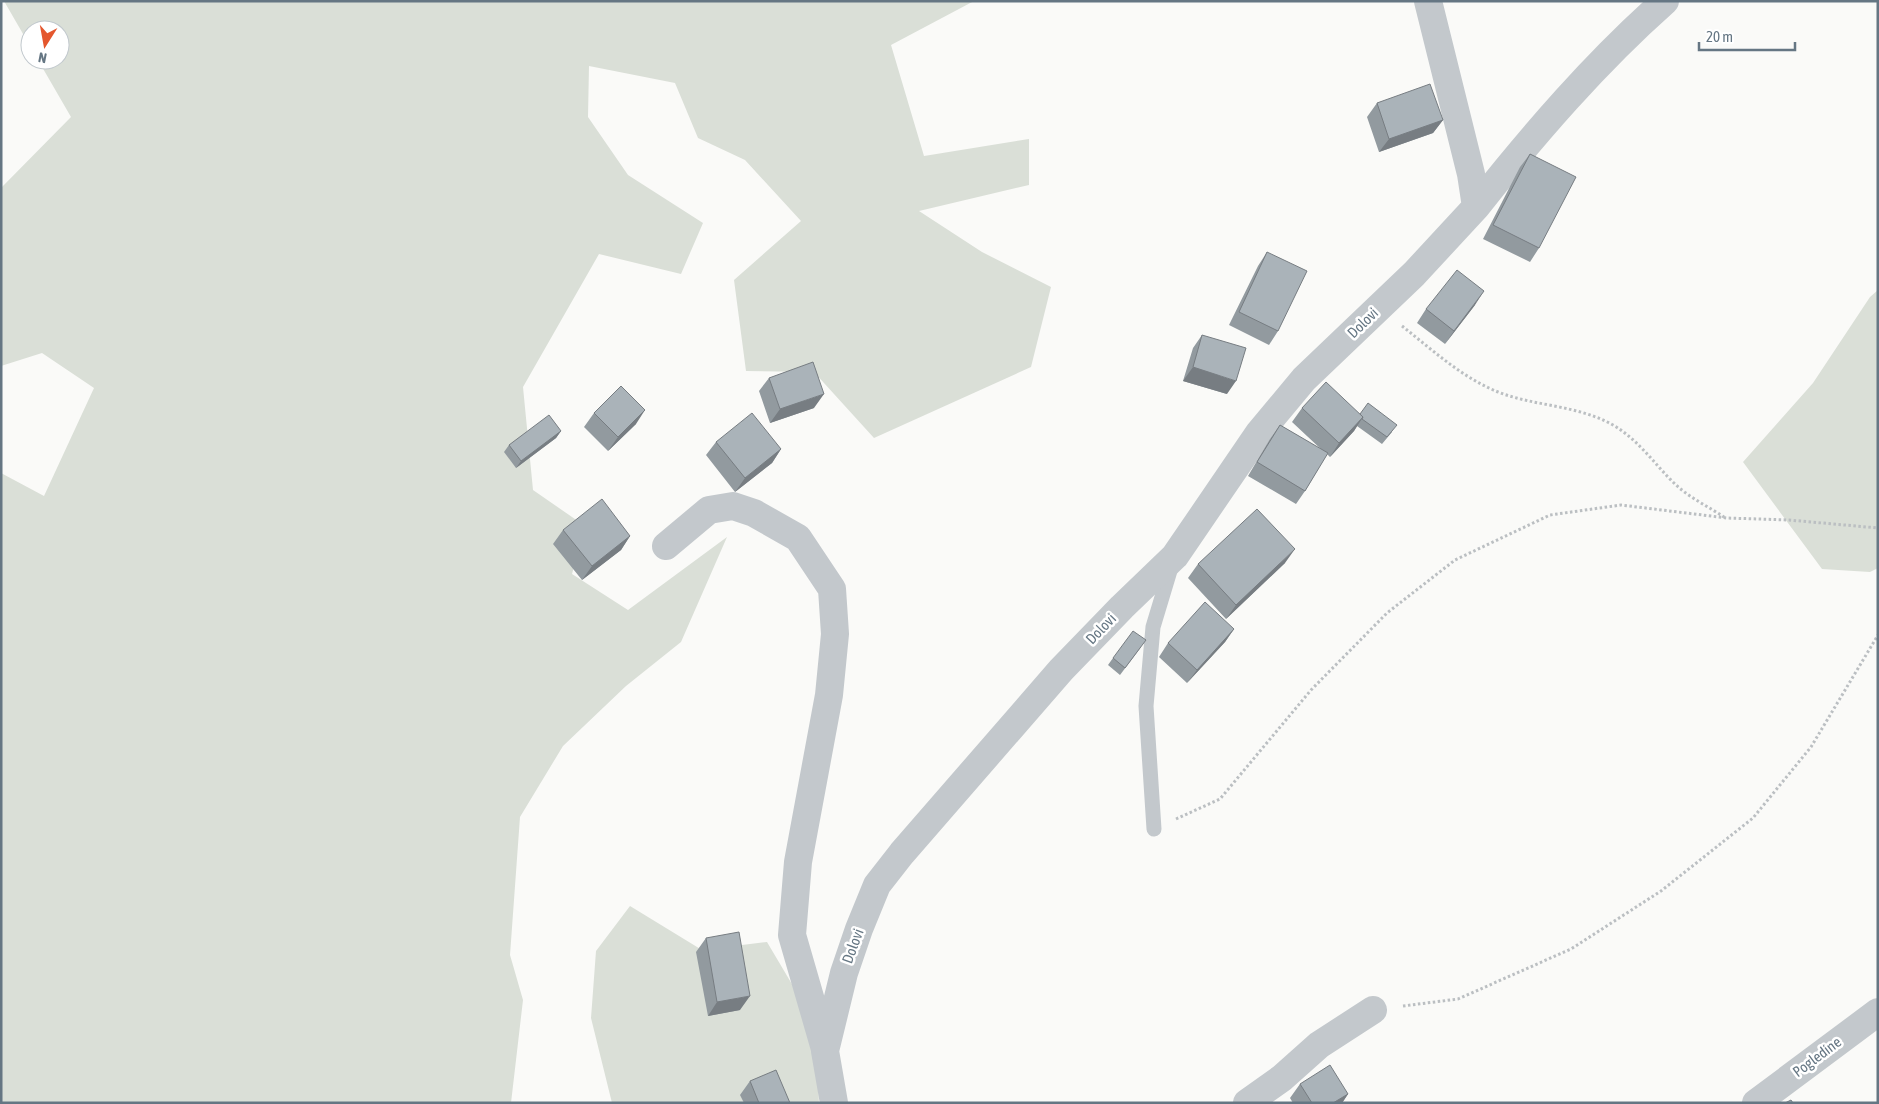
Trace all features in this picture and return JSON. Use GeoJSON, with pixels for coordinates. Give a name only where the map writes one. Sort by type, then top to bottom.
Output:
{"type":"FeatureCollection","features":[{"type":"Feature","properties":{"kind":"street"},"geometry":{"type":"LineString","coordinates":[[1428,1],[1472,174],[1476,207]]}},
{"type":"Feature","properties":{"kind":"street","name":"Dolovi"},"geometry":{"type":"LineString","coordinates":[[834,1103],[825,1051],[844,973],[859,929],[878,885],[908,846],[1062,670],[1122,607],[1175,556],[1259,433],[1304,379],[1414,274],[1476,207],[1525,145],[1632,31],[1665,1]]}},
{"type":"Feature","properties":{"kind":"street"},"geometry":{"type":"LineString","coordinates":[[666,546],[709,510],[733,506],[754,513],[798,538],[832,588],[835,634],[829,695],[798,862],[792,935],[825,1051]]}},
{"type":"Feature","properties":{"kind":"street"},"geometry":{"type":"LineString","coordinates":[[1247,1103],[1282,1078],[1319,1045],[1372,1010]]}},
{"type":"Feature","properties":{"kind":"street","name":"Pogledine"},"geometry":{"type":"LineString","coordinates":[[1756,1103],[1878,1012]]}},
{"type":"Feature","properties":{"kind":"lane"},"geometry":{"type":"LineString","coordinates":[[1154,829],[1146,706],[1153,627],[1175,556]]}},
{"type":"Feature","properties":{"kind":"path"},"geometry":{"type":"LineString","coordinates":[[1368,318],[1397,323],[1454,367],[1489,388],[1519,399],[1570,409],[1613,425],[1640,446],[1678,486],[1727,518]]}},
{"type":"Feature","properties":{"kind":"path"},"geometry":{"type":"LineString","coordinates":[[1154,829],[1220,799],[1311,690],[1387,613],[1455,560],[1550,515],[1621,505],[1727,518],[1789,520],[1878,528]]}},
{"type":"Feature","properties":{"kind":"path"},"geometry":{"type":"LineString","coordinates":[[1372,1010],[1458,999],[1571,949],[1660,891],[1753,818],[1811,747],[1878,635]]}},
{"type":"Feature","properties":{"kind":"shaded area"},"geometry":{"type":"Polygon","coordinates":[[[4,1],[974,1],[891,45],[924,156],[1029,139],[1029,185],[919,211],[982,252],[1051,287],[1031,367],[874,438],[814,372],[746,371],[734,280],[801,221],[745,160],[698,138],[675,83],[589,66],[588,117],[628,175],[703,223],[681,274],[599,254],[523,387],[533,490],[585,526],[572,574],[628,610],[727,537],[681,642],[626,686],[563,746],[520,817],[510,955],[523,1000],[511,1103],[1,1103],[1,473],[44,496],[94,388],[42,353],[1,366],[1,188],[71,117],[44,70],[70,70],[70,20],[20,20],[20,29],[4,1]]]}},
{"type":"Feature","properties":{"kind":"shaded area"},"geometry":{"type":"Polygon","coordinates":[[[1878,290],[1878,568],[1870,572],[1822,569],[1743,462],[1813,383],[1870,297],[1878,290]]]}},
{"type":"Feature","properties":{"kind":"shaded area"},"geometry":{"type":"Polygon","coordinates":[[[630,906],[702,950],[767,942],[815,1023],[819,1103],[612,1103],[591,1018],[596,951],[630,906]]]}},
{"type":"Feature","properties":{"kind":"building"},"geometry":{"type":"Polygon","coordinates":[[[1430,84],[1443,120],[1389,139],[1377,103],[1430,84]]]}},
{"type":"Feature","properties":{"kind":"building"},"geometry":{"type":"Polygon","coordinates":[[[1530,154],[1576,177],[1539,248],[1493,225],[1530,154]]]}},
{"type":"Feature","properties":{"kind":"building"},"geometry":{"type":"Polygon","coordinates":[[[1267,252],[1307,271],[1278,331],[1239,312],[1267,252]]]}},
{"type":"Feature","properties":{"kind":"building"},"geometry":{"type":"Polygon","coordinates":[[[1457,270],[1484,291],[1454,331],[1426,309],[1457,270]]]}},
{"type":"Feature","properties":{"kind":"building"},"geometry":{"type":"Polygon","coordinates":[[[1202,335],[1246,348],[1236,381],[1193,367],[1202,335]]]}},
{"type":"Feature","properties":{"kind":"building"},"geometry":{"type":"Polygon","coordinates":[[[813,362],[824,394],[780,409],[769,378],[813,362]]]}},
{"type":"Feature","properties":{"kind":"building"},"geometry":{"type":"Polygon","coordinates":[[[1326,382],[1363,417],[1339,443],[1302,408],[1326,382]]]}},
{"type":"Feature","properties":{"kind":"building"},"geometry":{"type":"Polygon","coordinates":[[[621,386],[645,410],[618,437],[594,413],[621,386]]]}},
{"type":"Feature","properties":{"kind":"building"},"geometry":{"type":"Polygon","coordinates":[[[1368,403],[1397,425],[1387,437],[1362,419],[1363,417],[1360,414],[1368,403]]]}},
{"type":"Feature","properties":{"kind":"building"},"geometry":{"type":"Polygon","coordinates":[[[752,413],[781,449],[745,478],[716,442],[752,413]]]}},
{"type":"Feature","properties":{"kind":"building"},"geometry":{"type":"Polygon","coordinates":[[[549,415],[561,431],[521,461],[509,445],[549,415]]]}},
{"type":"Feature","properties":{"kind":"building"},"geometry":{"type":"Polygon","coordinates":[[[1280,425],[1328,453],[1305,491],[1257,462],[1280,425]]]}},
{"type":"Feature","properties":{"kind":"building"},"geometry":{"type":"Polygon","coordinates":[[[602,499],[630,536],[592,566],[563,530],[602,499]]]}},
{"type":"Feature","properties":{"kind":"building"},"geometry":{"type":"Polygon","coordinates":[[[1257,509],[1295,549],[1236,605],[1198,564],[1257,509]]]}},
{"type":"Feature","properties":{"kind":"building"},"geometry":{"type":"Polygon","coordinates":[[[1205,602],[1234,629],[1197,670],[1168,643],[1205,602]]]}},
{"type":"Feature","properties":{"kind":"building"},"geometry":{"type":"Polygon","coordinates":[[[1133,631],[1146,640],[1125,668],[1113,658],[1133,631]]]}},
{"type":"Feature","properties":{"kind":"building"},"geometry":{"type":"Polygon","coordinates":[[[739,932],[750,996],[717,1002],[706,938],[739,932]]]}},
{"type":"Feature","properties":{"kind":"building"},"geometry":{"type":"Polygon","coordinates":[[[1330,1065],[1348,1094],[1333,1103],[1312,1103],[1300,1084],[1330,1065]]]}},
{"type":"Feature","properties":{"kind":"building"},"geometry":{"type":"Polygon","coordinates":[[[776,1070],[790,1103],[759,1103],[750,1081],[776,1070]]]}}]}
